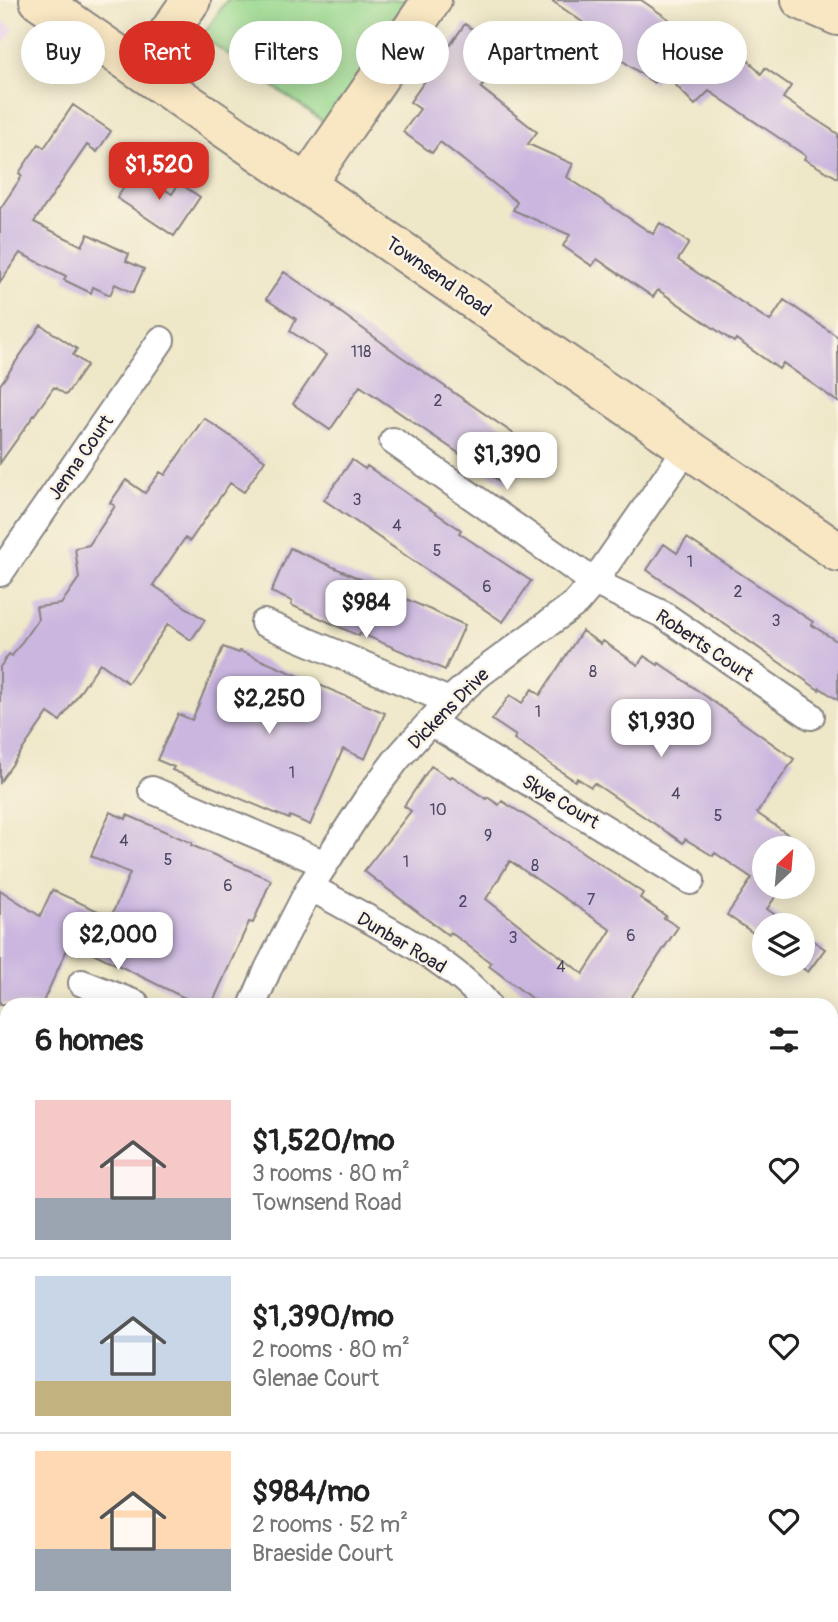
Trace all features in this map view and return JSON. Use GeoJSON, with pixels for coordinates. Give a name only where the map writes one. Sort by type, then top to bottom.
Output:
{"type":"FeatureCollection","features":[{"type":"Feature","properties":{"kind":"main road","name":"Townsend Road"},"geometry":{"type":"LineString","coordinates":[[39,0],[119,55]]}},
{"type":"Feature","properties":{"kind":"main road"},"geometry":{"type":"LineString","coordinates":[[177,21],[191,0]]}},
{"type":"Feature","properties":{"kind":"main road"},"geometry":{"type":"LineString","coordinates":[[306,184],[432,0]]}},
{"type":"Feature","properties":{"kind":"main road","name":"Townsend Road"},"geometry":{"type":"LineString","coordinates":[[161,84],[838,552]]}},
{"type":"Feature","properties":{"kind":"street","name":"Jenna Court"},"geometry":{"type":"LineString","coordinates":[[0,573],[161,340]]}},
{"type":"Feature","properties":{"kind":"street","name":"Roberts Court"},"geometry":{"type":"LineString","coordinates":[[393,441],[594,582],[662,614],[811,716]]}},
{"type":"Feature","properties":{"kind":"street","name":"Dickens Drive"},"geometry":{"type":"LineString","coordinates":[[256,998],[310,887],[367,799],[449,701],[481,673],[576,603],[594,582],[687,447]]}},
{"type":"Feature","properties":{"kind":"street"},"geometry":{"type":"LineString","coordinates":[[264,623],[449,701]]}},
{"type":"Feature","properties":{"kind":"street","name":"Skye Court"},"geometry":{"type":"LineString","coordinates":[[430,722],[691,881]]}},
{"type":"Feature","properties":{"kind":"street"},"geometry":{"type":"LineString","coordinates":[[152,790],[325,864]]}},
{"type":"Feature","properties":{"kind":"street","name":"Dunbar Road"},"geometry":{"type":"LineString","coordinates":[[310,887],[435,958],[482,998]]}},
{"type":"Feature","properties":{"kind":"street"},"geometry":{"type":"LineString","coordinates":[[82,983],[121,998]]}},
{"type":"Feature","properties":{"kind":"shaded area"},"geometry":{"type":"Polygon","coordinates":[[[0,19],[14,29],[0,48],[0,19]]]}},
{"type":"Feature","properties":{"kind":"green space"},"geometry":{"type":"Polygon","coordinates":[[[227,0],[413,0],[398,21],[356,21],[356,82],[327,124],[270,84],[342,84],[342,21],[229,21],[229,55],[215,45],[215,21],[212,21],[227,0]]]}},
{"type":"Feature","properties":{"kind":"building"},"geometry":{"type":"Polygon","coordinates":[[[551,0],[641,0],[672,21],[637,21],[637,71],[623,61],[623,21],[581,21],[551,0]]]}},
{"type":"Feature","properties":{"kind":"building"},"geometry":{"type":"Polygon","coordinates":[[[463,27],[463,84],[484,84],[481,88],[537,132],[528,144],[573,164],[567,177],[653,234],[660,223],[689,243],[678,260],[770,321],[784,300],[838,337],[838,402],[783,363],[779,369],[658,290],[653,297],[597,259],[592,266],[563,246],[570,235],[513,210],[517,202],[440,142],[432,153],[403,132],[420,109],[410,102],[423,84],[449,84],[449,47],[463,27]]]}},
{"type":"Feature","properties":{"kind":"building"},"geometry":{"type":"Polygon","coordinates":[[[747,59],[761,74],[765,68],[791,86],[783,98],[838,134],[838,178],[804,159],[806,156],[709,91],[695,105],[675,84],[747,84],[747,59]]]}},
{"type":"Feature","properties":{"kind":"building"},"geometry":{"type":"Polygon","coordinates":[[[73,105],[111,131],[97,152],[87,145],[34,222],[82,246],[88,234],[129,254],[126,261],[144,269],[133,293],[115,284],[110,295],[93,287],[91,293],[64,280],[66,276],[20,253],[0,282],[0,209],[22,176],[19,173],[29,158],[39,144],[44,148],[73,105]]]}},
{"type":"Feature","properties":{"kind":"building"},"geometry":{"type":"Polygon","coordinates":[[[135,170],[172,194],[179,183],[200,197],[174,236],[117,198],[135,170]]]}},
{"type":"Feature","properties":{"kind":"building"},"geometry":{"type":"Polygon","coordinates":[[[284,272],[530,445],[504,484],[360,386],[330,430],[293,404],[326,355],[290,331],[296,319],[266,299],[284,272]]]}},
{"type":"Feature","properties":{"kind":"building"},"geometry":{"type":"Polygon","coordinates":[[[41,325],[77,349],[73,355],[87,365],[66,395],[54,387],[0,463],[0,385],[41,325]]]}},
{"type":"Feature","properties":{"kind":"building"},"geometry":{"type":"Polygon","coordinates":[[[204,418],[265,460],[244,492],[230,483],[190,541],[185,538],[153,585],[205,620],[191,640],[168,624],[128,683],[100,663],[60,721],[48,713],[0,782],[0,667],[9,654],[12,656],[38,619],[36,607],[61,604],[79,578],[75,548],[89,545],[115,506],[110,503],[126,480],[145,493],[160,472],[165,475],[204,418]]]}},
{"type":"Feature","properties":{"kind":"building"},"geometry":{"type":"Polygon","coordinates":[[[352,460],[365,469],[367,466],[531,581],[503,622],[324,500],[352,460]]]}},
{"type":"Feature","properties":{"kind":"building"},"geometry":{"type":"Polygon","coordinates":[[[687,538],[813,622],[812,625],[838,642],[838,700],[820,688],[819,690],[647,570],[664,544],[677,553],[687,538]]]}},
{"type":"Feature","properties":{"kind":"building"},"geometry":{"type":"Polygon","coordinates":[[[290,548],[465,625],[445,670],[360,633],[359,636],[291,605],[292,601],[271,592],[290,548]]]}},
{"type":"Feature","properties":{"kind":"building"},"geometry":{"type":"Polygon","coordinates":[[[582,631],[601,644],[603,641],[638,665],[644,656],[658,665],[659,663],[794,759],[757,813],[790,836],[752,836],[752,878],[715,853],[713,856],[685,839],[683,843],[594,783],[591,787],[577,778],[575,781],[514,739],[516,736],[492,720],[510,695],[522,703],[532,689],[540,695],[582,631]]]}},
{"type":"Feature","properties":{"kind":"building"},"geometry":{"type":"Polygon","coordinates":[[[223,647],[239,653],[240,651],[385,713],[365,759],[343,749],[310,825],[290,816],[289,819],[172,770],[174,767],[157,760],[178,714],[192,720],[223,647]]]}},
{"type":"Feature","properties":{"kind":"building"},"geometry":{"type":"Polygon","coordinates":[[[431,766],[450,778],[452,776],[486,799],[487,797],[499,805],[502,801],[566,841],[643,893],[640,898],[678,927],[631,998],[531,998],[489,966],[491,963],[450,932],[448,935],[364,871],[411,811],[404,806],[431,766]],[[510,861],[486,899],[583,974],[611,930],[510,861]]]}},
{"type":"Feature","properties":{"kind":"building"},"geometry":{"type":"Polygon","coordinates":[[[110,812],[126,819],[127,815],[271,880],[253,923],[249,922],[215,998],[185,998],[85,949],[84,952],[69,945],[45,998],[0,998],[0,890],[40,916],[52,890],[111,917],[130,873],[91,856],[110,812]]]}},
{"type":"Feature","properties":{"kind":"building"},"geometry":{"type":"Polygon","coordinates":[[[752,878],[752,900],[773,900],[767,909],[773,913],[752,913],[752,932],[727,915],[752,878]]]}},
{"type":"Feature","properties":{"kind":"building"},"geometry":{"type":"Polygon","coordinates":[[[815,942],[825,949],[815,963],[815,942]]]}}]}
